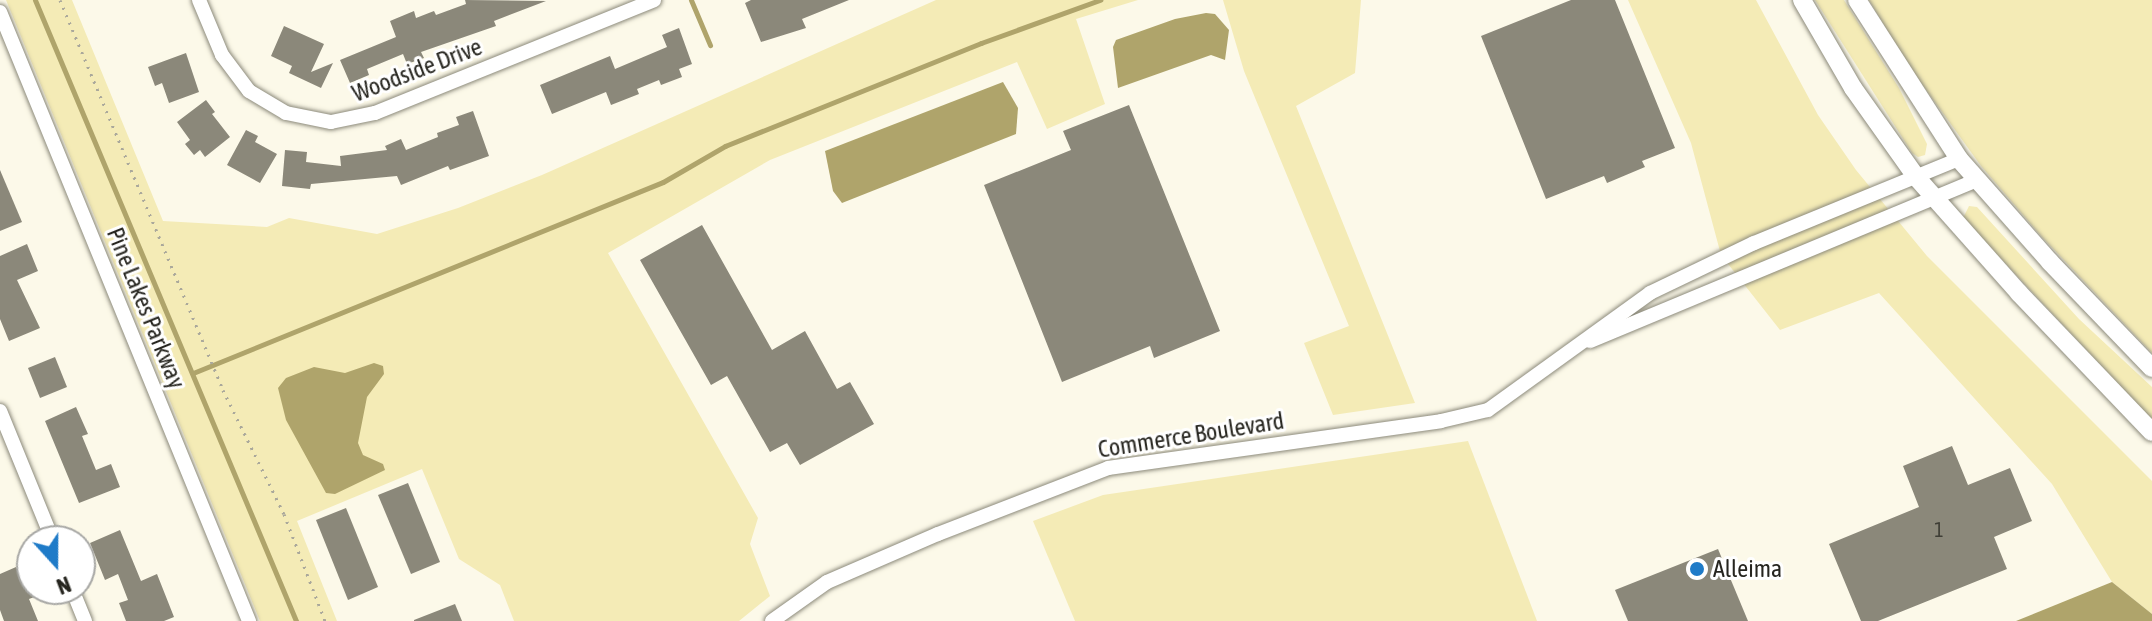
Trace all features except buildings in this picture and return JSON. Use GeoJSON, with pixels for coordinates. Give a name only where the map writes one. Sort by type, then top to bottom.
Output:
{"type":"FeatureCollection","features":[{"type":"Feature","properties":{"kind":"main road"},"geometry":{"type":"LineString","coordinates":[[1802,0],[1853,88],[1934,199],[2152,432]]}},
{"type":"Feature","properties":{"kind":"main road"},"geometry":{"type":"LineString","coordinates":[[1857,0],[1959,159],[2152,368]]}},
{"type":"Feature","properties":{"kind":"street","name":"Woodside Drive"},"geometry":{"type":"LineString","coordinates":[[199,0],[222,55],[249,91],[286,113],[331,122],[375,113],[654,0]]}},
{"type":"Feature","properties":{"kind":"street","name":"Pine Lakes Parkway"},"geometry":{"type":"LineString","coordinates":[[0,12],[249,621]]}},
{"type":"Feature","properties":{"kind":"street"},"geometry":{"type":"LineString","coordinates":[[1579,346],[1637,301],[1699,268],[1959,159]]}},
{"type":"Feature","properties":{"kind":"street"},"geometry":{"type":"LineString","coordinates":[[1579,346],[1976,180]]}},
{"type":"Feature","properties":{"kind":"street"},"geometry":{"type":"LineString","coordinates":[[1699,268],[1707,293]]}},
{"type":"Feature","properties":{"kind":"street","name":"Commerce Boulevard"},"geometry":{"type":"LineString","coordinates":[[772,621],[827,582],[1094,472],[1158,458],[1441,421],[1481,413],[1502,403],[1579,346]]}},
{"type":"Feature","properties":{"kind":"street"},"geometry":{"type":"LineString","coordinates":[[0,411],[46,525]]}},
{"type":"Feature","properties":{"kind":"path"},"geometry":{"type":"LineString","coordinates":[[60,0],[223,390],[275,494],[325,621]]}},
{"type":"Feature","properties":{"kind":"shaded area"},"geometry":{"type":"Polygon","coordinates":[[[6,0],[72,0],[163,221],[267,227],[289,218],[377,234],[458,208],[542,175],[936,0],[1138,0],[1076,19],[1105,104],[1047,129],[1017,62],[770,160],[608,253],[758,518],[750,544],[770,596],[739,621],[514,621],[500,585],[459,559],[422,469],[297,521],[337,621],[260,621],[6,0]]]}},
{"type":"Feature","properties":{"kind":"shaded area"},"geometry":{"type":"Polygon","coordinates":[[[1223,0],[1361,0],[1355,73],[1296,106],[1415,403],[1333,415],[1304,343],[1349,326],[1244,71],[1223,0]]]}},
{"type":"Feature","properties":{"kind":"shaded area"},"geometry":{"type":"Polygon","coordinates":[[[1628,0],[1756,0],[1818,115],[1856,170],[1927,256],[2152,481],[2152,614],[2112,582],[2052,484],[1879,293],[1780,330],[1721,255],[1691,143],[1628,0]]]}},
{"type":"Feature","properties":{"kind":"shaded area"},"geometry":{"type":"Polygon","coordinates":[[[1815,0],[1844,0],[1899,88],[1927,144],[1925,155],[1918,157],[1912,153],[1815,0]]]}},
{"type":"Feature","properties":{"kind":"shaded area"},"geometry":{"type":"Polygon","coordinates":[[[1869,0],[2152,0],[2152,353],[2041,236],[1981,166],[1906,62],[1869,0]]]}},
{"type":"Feature","properties":{"kind":"shaded area"},"geometry":{"type":"Polygon","coordinates":[[[1215,14],[1229,30],[1225,60],[1211,55],[1118,88],[1113,47],[1116,40],[1175,19],[1215,14]]]}},
{"type":"Feature","properties":{"kind":"shaded area"},"geometry":{"type":"Polygon","coordinates":[[[1003,82],[1018,108],[1016,134],[842,203],[833,191],[825,151],[1003,82]]]}},
{"type":"Feature","properties":{"kind":"shaded area"},"geometry":{"type":"Polygon","coordinates":[[[1969,206],[1977,207],[2079,319],[2152,387],[2152,420],[1963,218],[1969,206]]]}},
{"type":"Feature","properties":{"kind":"shaded area"},"geometry":{"type":"Polygon","coordinates":[[[374,363],[383,366],[384,374],[367,397],[358,443],[363,455],[383,464],[385,470],[335,494],[326,493],[286,420],[278,388],[286,378],[314,367],[345,373],[374,363]]]}},
{"type":"Feature","properties":{"kind":"shaded area"},"geometry":{"type":"Polygon","coordinates":[[[1468,441],[1537,621],[1075,621],[1033,521],[1103,495],[1468,441]]]}},
{"type":"Feature","properties":{"kind":"shaded area"},"geometry":{"type":"Polygon","coordinates":[[[2112,582],[2152,614],[2152,621],[2016,621],[2112,582]]]}},
{"type":"Feature","properties":{"kind":"waterway"},"geometry":{"type":"LineString","coordinates":[[35,0],[296,621]]}},
{"type":"Feature","properties":{"kind":"waterway"},"geometry":{"type":"LineString","coordinates":[[691,0],[710,45]]}},
{"type":"Feature","properties":{"kind":"waterway"},"geometry":{"type":"LineString","coordinates":[[193,373],[663,182],[725,146],[981,43],[1100,0]]}},
{"type":"Feature","properties":{"kind":"place","name":"Alleima"},"geometry":{"type":"Point","coordinates":[1697,569]}}]}
